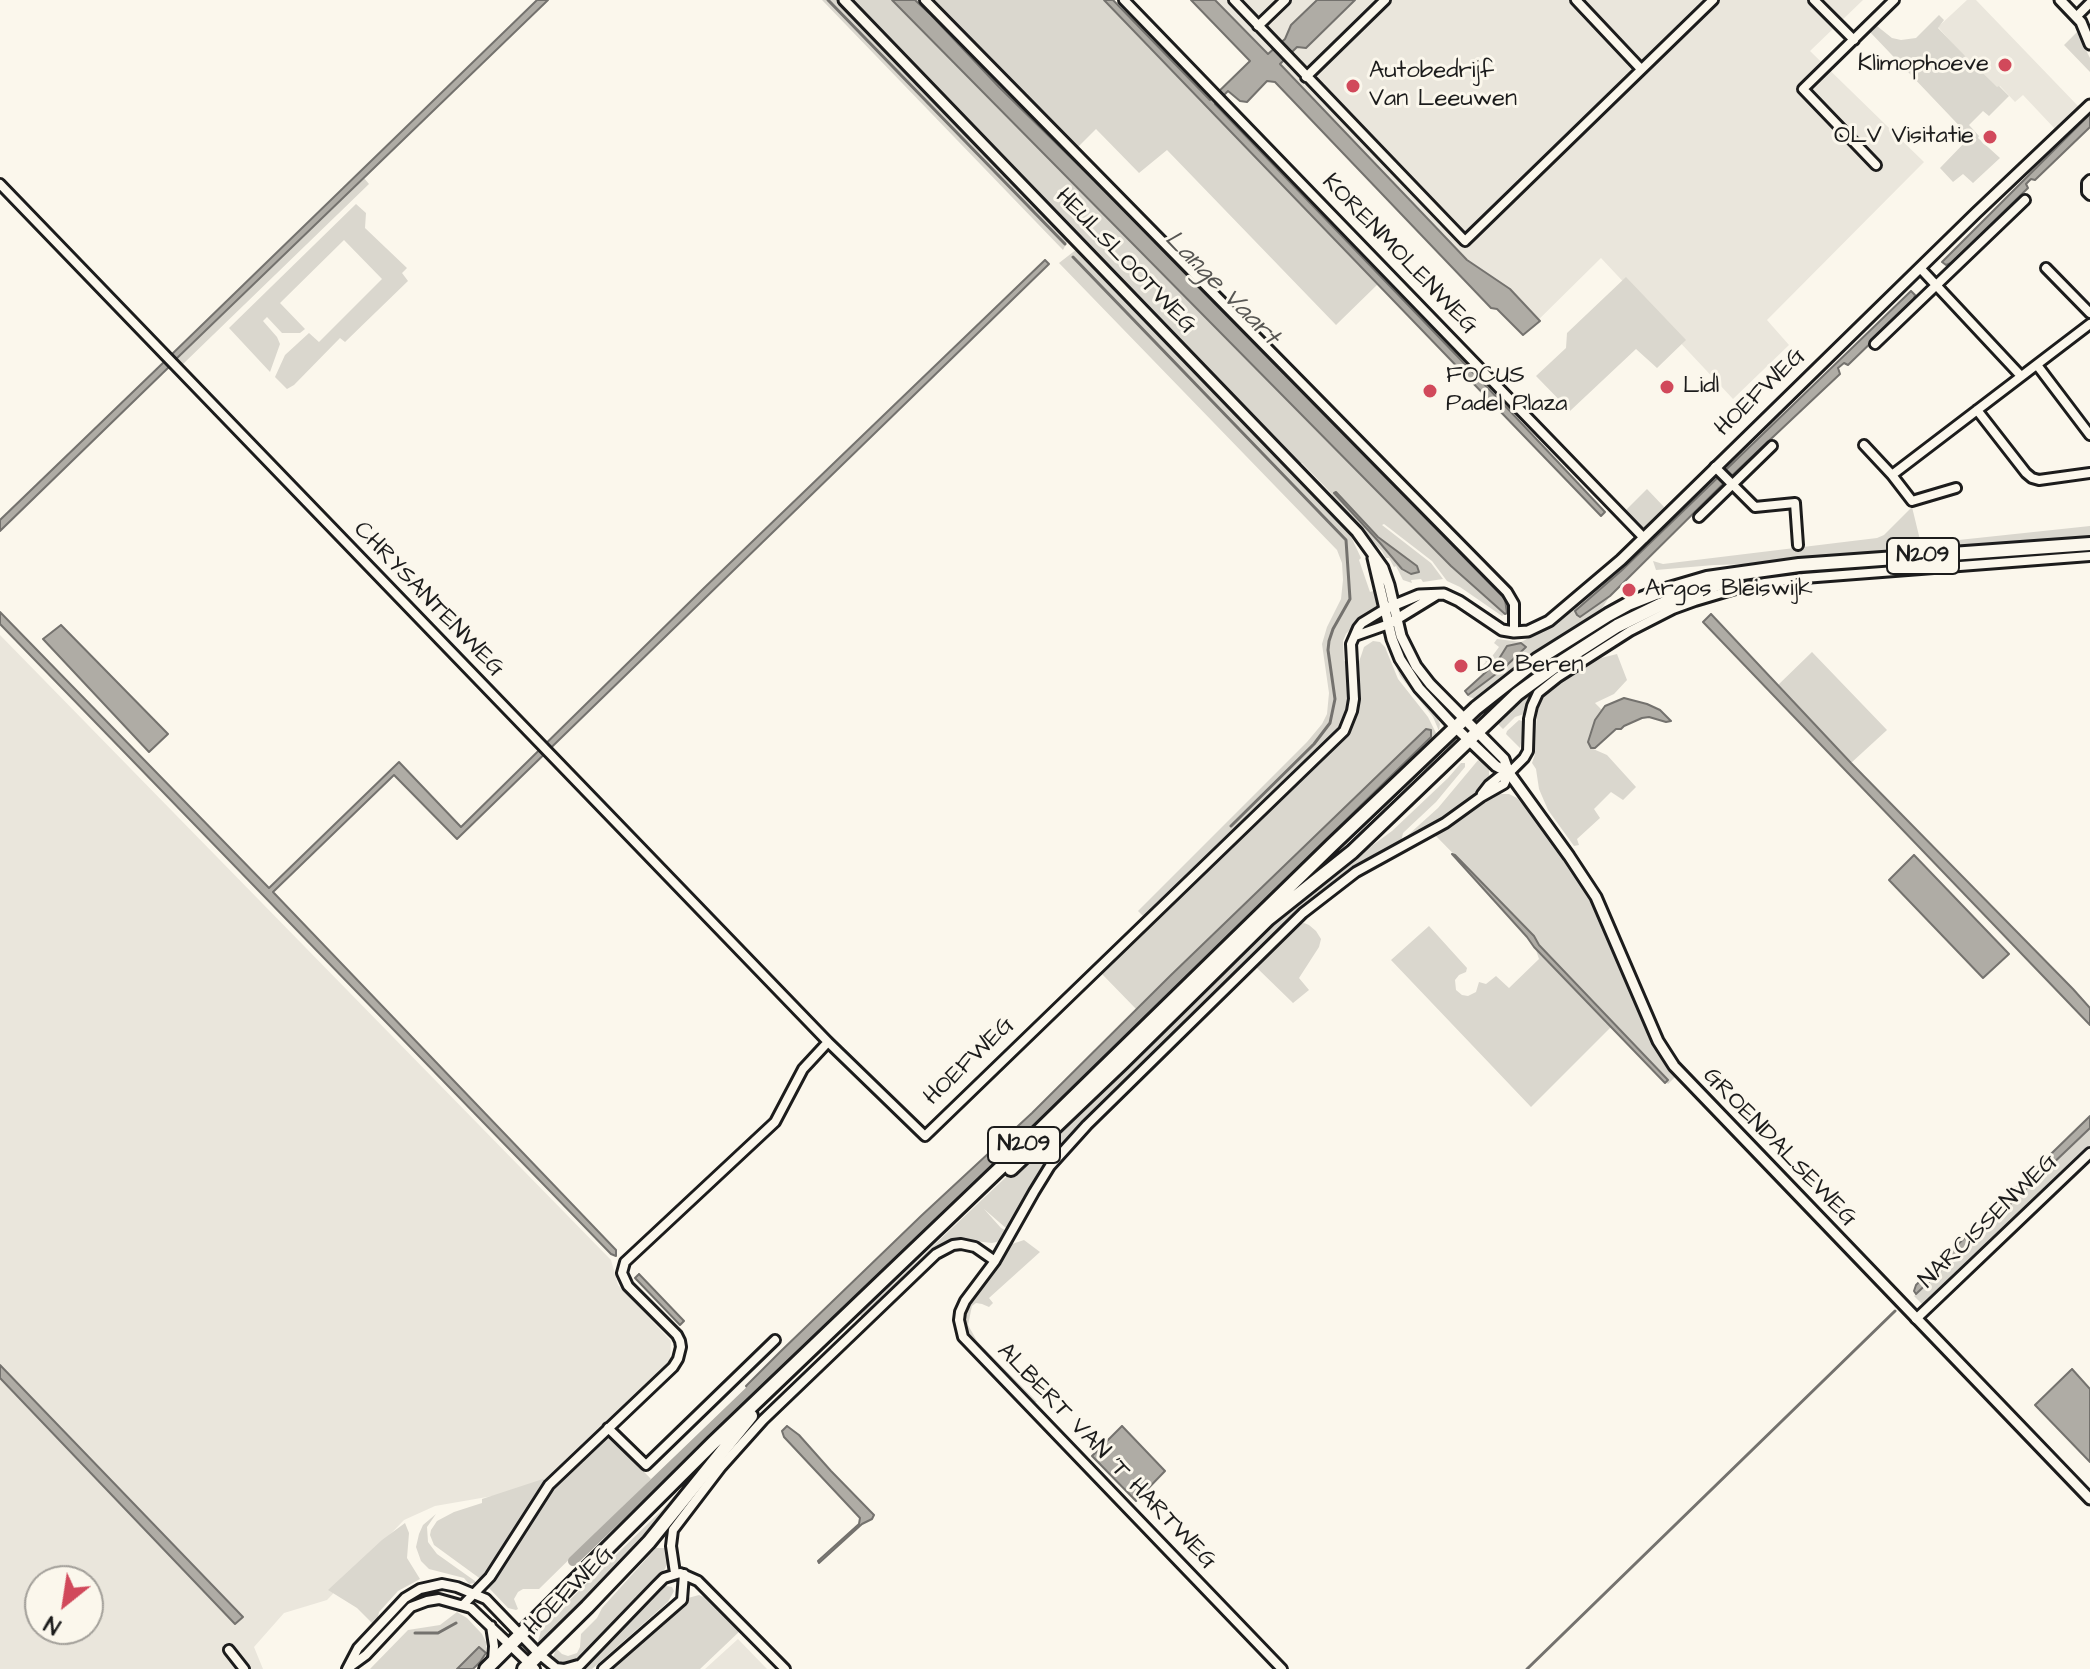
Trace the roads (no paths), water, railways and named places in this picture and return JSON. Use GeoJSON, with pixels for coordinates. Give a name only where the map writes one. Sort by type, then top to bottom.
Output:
{"type":"FeatureCollection","features":[{"type":"Feature","properties":{"kind":"main road","name":"N209"},"geometry":{"type":"LineString","coordinates":[[1460,723],[1516,675],[1562,644],[1618,609],[1682,584],[1799,565],[2090,544]]}},
{"type":"Feature","properties":{"kind":"main road","name":"N209"},"geometry":{"type":"LineString","coordinates":[[1473,736],[1517,694],[1617,626],[1685,595],[1756,572]]}},
{"type":"Feature","properties":{"kind":"main road","name":"HOEFWEG"},"geometry":{"type":"LineString","coordinates":[[489,1666],[811,1348],[1460,723]]}},
{"type":"Feature","properties":{"kind":"main road","name":"HOEFWEG"},"geometry":{"type":"LineString","coordinates":[[532,1664],[649,1542],[748,1419],[1093,1091],[1268,919],[1352,852],[1473,736]]}},
{"type":"Feature","properties":{"kind":"street","name":"HEULSLOOTWEG"},"geometry":{"type":"LineString","coordinates":[[844,0],[1357,532],[1383,568],[1393,622],[1392,639],[1400,659],[1419,688],[1473,736]]}},
{"type":"Feature","properties":{"kind":"street"},"geometry":{"type":"LineString","coordinates":[[925,0],[1507,592],[1514,604],[1514,632],[1496,627],[1452,597],[1419,595],[1362,623],[1355,636]]}},
{"type":"Feature","properties":{"kind":"street","name":"KORENMOLENWEG"},"geometry":{"type":"LineString","coordinates":[[1124,0],[1644,538]]}},
{"type":"Feature","properties":{"kind":"street"},"geometry":{"type":"LineString","coordinates":[[1234,0],[1465,241],[1713,0]]}},
{"type":"Feature","properties":{"kind":"street"},"geometry":{"type":"LineString","coordinates":[[1258,26],[1285,0]]}},
{"type":"Feature","properties":{"kind":"street"},"geometry":{"type":"LineString","coordinates":[[1306,77],[1385,0]]}},
{"type":"Feature","properties":{"kind":"street"},"geometry":{"type":"LineString","coordinates":[[1576,0],[1641,69]]}},
{"type":"Feature","properties":{"kind":"street"},"geometry":{"type":"LineString","coordinates":[[1814,0],[1854,40]]}},
{"type":"Feature","properties":{"kind":"street"},"geometry":{"type":"LineString","coordinates":[[1876,165],[1803,89],[1894,0]]}},
{"type":"Feature","properties":{"kind":"street"},"geometry":{"type":"LineString","coordinates":[[2060,0],[2077,16],[2090,44]]}},
{"type":"Feature","properties":{"kind":"street"},"geometry":{"type":"LineString","coordinates":[[2077,16],[2090,3]]}},
{"type":"Feature","properties":{"kind":"street","name":"HOEFWEG"},"geometry":{"type":"LineString","coordinates":[[1514,632],[1528,631],[1549,621],[1644,538],[1718,470],[1976,213],[2090,105]]}},
{"type":"Feature","properties":{"kind":"street"},"geometry":{"type":"LineString","coordinates":[[2090,180],[2087,183],[2090,195]]}},
{"type":"Feature","properties":{"kind":"street","name":"CHRYSANTENWEG"},"geometry":{"type":"LineString","coordinates":[[0,184],[828,1042]]}},
{"type":"Feature","properties":{"kind":"street"},"geometry":{"type":"LineString","coordinates":[[1875,344],[2025,200]]}},
{"type":"Feature","properties":{"kind":"street"},"geometry":{"type":"LineString","coordinates":[[2046,268],[2090,313]]}},
{"type":"Feature","properties":{"kind":"street"},"geometry":{"type":"LineString","coordinates":[[1921,269],[2021,376]]}},
{"type":"Feature","properties":{"kind":"street"},"geometry":{"type":"LineString","coordinates":[[1892,475],[2090,324]]}},
{"type":"Feature","properties":{"kind":"street"},"geometry":{"type":"LineString","coordinates":[[2037,365],[2090,435]]}},
{"type":"Feature","properties":{"kind":"street"},"geometry":{"type":"LineString","coordinates":[[1977,410],[2032,478],[2039,480],[2090,473]]}},
{"type":"Feature","properties":{"kind":"street"},"geometry":{"type":"LineString","coordinates":[[1864,445],[1912,501],[1956,488]]}},
{"type":"Feature","properties":{"kind":"street","name":"HOEFWEG"},"geometry":{"type":"LineString","coordinates":[[1699,517],[1730,482],[1772,446]]}},
{"type":"Feature","properties":{"kind":"street"},"geometry":{"type":"LineString","coordinates":[[1718,470],[1755,507],[1795,503],[1798,545]]}},
{"type":"Feature","properties":{"kind":"street"},"geometry":{"type":"LineString","coordinates":[[603,1669],[682,1600],[684,1593],[680,1573],[671,1546],[673,1530],[721,1467],[763,1420],[936,1254],[961,1244],[975,1247],[995,1261],[1034,1192],[1063,1150],[1303,913],[1356,872],[1445,823],[1481,797],[1489,785],[1509,773],[1524,758],[1528,751],[1532,706],[1538,693],[1558,677],[1630,631],[1684,605],[1732,590],[1791,579],[2090,556]]}},
{"type":"Feature","properties":{"kind":"street"},"geometry":{"type":"LineString","coordinates":[[1355,636],[1393,622],[1436,595]]}},
{"type":"Feature","properties":{"kind":"street","name":"HOEFWEG"},"geometry":{"type":"LineString","coordinates":[[828,1042],[925,1136],[1344,731],[1354,699],[1350,651],[1355,636]]}},
{"type":"Feature","properties":{"kind":"street","name":"GROENDALSEWEG"},"geometry":{"type":"LineString","coordinates":[[1473,736],[1496,766],[1509,773],[1596,897],[1658,1041],[1674,1066],[2090,1499]]}},
{"type":"Feature","properties":{"kind":"street"},"geometry":{"type":"LineString","coordinates":[[463,1605],[490,1577],[549,1485],[678,1359],[681,1347],[677,1335],[628,1286],[622,1273],[625,1262],[775,1122],[803,1069],[828,1042]]}},
{"type":"Feature","properties":{"kind":"street","name":"NARCISSENWEG"},"geometry":{"type":"LineString","coordinates":[[1916,1319],[2090,1153]]}},
{"type":"Feature","properties":{"kind":"street","name":"ALBERT VAN 'T HARTWEG"},"geometry":{"type":"LineString","coordinates":[[995,1261],[960,1312],[963,1337],[1282,1669]]}},
{"type":"Feature","properties":{"kind":"street"},"geometry":{"type":"LineString","coordinates":[[608,1428],[646,1465],[775,1340]]}},
{"type":"Feature","properties":{"kind":"street"},"geometry":{"type":"LineString","coordinates":[[516,1640],[532,1664],[564,1669],[577,1667],[664,1578],[680,1573],[698,1581],[711,1592],[785,1669]]}},
{"type":"Feature","properties":{"kind":"street","name":"HOEFWEG"},"geometry":{"type":"LineString","coordinates":[[347,1669],[358,1648],[385,1617],[405,1598],[428,1586],[442,1584],[457,1587],[486,1599],[516,1640]]}},
{"type":"Feature","properties":{"kind":"street","name":"HOEFWEG"},"geometry":{"type":"LineString","coordinates":[[347,1669],[366,1655],[411,1607],[427,1601],[439,1599],[471,1608],[490,1625],[516,1640]]}},
{"type":"Feature","properties":{"kind":"street","name":"HOEFWEG"},"geometry":{"type":"LineString","coordinates":[[489,1666],[494,1646],[490,1625]]}},
{"type":"Feature","properties":{"kind":"street"},"geometry":{"type":"LineString","coordinates":[[516,1640],[532,1664]]}},
{"type":"Feature","properties":{"kind":"street"},"geometry":{"type":"LineString","coordinates":[[229,1650],[244,1669]]}},
{"type":"Feature","properties":{"kind":"waterway"},"geometry":{"type":"LineString","coordinates":[[828,0],[1065,244]]}},
{"type":"Feature","properties":{"kind":"waterway"},"geometry":{"type":"LineString","coordinates":[[1073,257],[1346,540],[1350,599],[1329,641],[1335,699],[1330,723],[1314,744],[1231,826]]}},
{"type":"Feature","properties":{"kind":"waterway"},"geometry":{"type":"LineString","coordinates":[[1527,1669],[1895,1311]]}},
{"type":"Feature","properties":{"kind":"waterway"},"geometry":{"type":"LineString","coordinates":[[573,1561],[758,1383]]}},
{"type":"Feature","properties":{"kind":"waterway"},"geometry":{"type":"LineString","coordinates":[[415,1633],[438,1633],[456,1623]]}},
{"type":"Feature","properties":{"kind":"place","name":"Klimophoeve"},"geometry":{"type":"Point","coordinates":[2005,65]}},
{"type":"Feature","properties":{"kind":"place","name":"Autobedrijf Van Leeuwen"},"geometry":{"type":"Point","coordinates":[1353,86]}},
{"type":"Feature","properties":{"kind":"place","name":"OLV Visitatie"},"geometry":{"type":"Point","coordinates":[1990,137]}},
{"type":"Feature","properties":{"kind":"place","name":"Lidl"},"geometry":{"type":"Point","coordinates":[1667,387]}},
{"type":"Feature","properties":{"kind":"place","name":"FOCUS Padel Plaza"},"geometry":{"type":"Point","coordinates":[1430,391]}},
{"type":"Feature","properties":{"kind":"place","name":"Argos Bleiswijk"},"geometry":{"type":"Point","coordinates":[1629,590]}},
{"type":"Feature","properties":{"kind":"place","name":"De Beren"},"geometry":{"type":"Point","coordinates":[1461,666]}},
{"type":"Feature","properties":{"kind":"water label","name":"Lange Vaart"},"geometry":{"type":"Point","coordinates":[1221,289]}}]}
